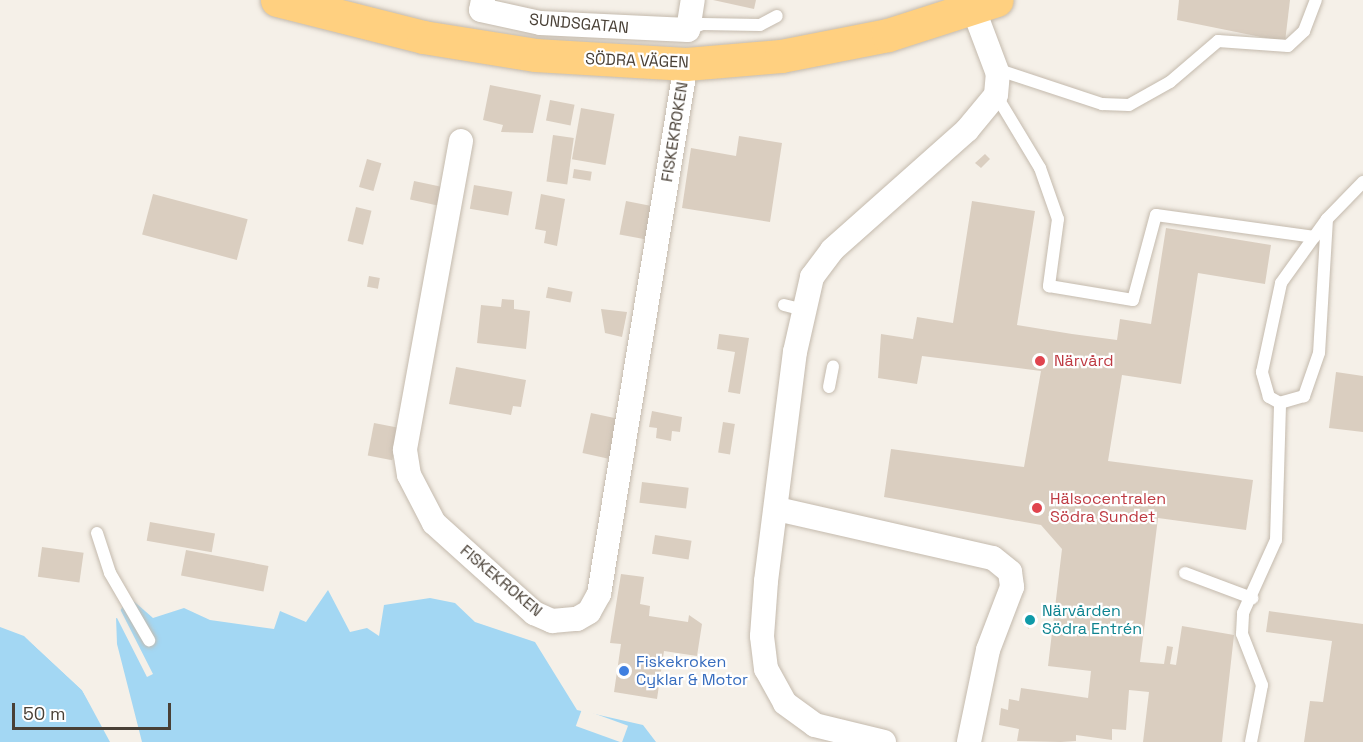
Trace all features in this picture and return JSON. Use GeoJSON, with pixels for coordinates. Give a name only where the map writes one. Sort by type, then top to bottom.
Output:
{"type":"FeatureCollection","features":[{"type":"Feature","properties":{"kind":"highway","name":"SÖDRA VÄGEN"},"geometry":{"type":"LineString","coordinates":[[277,0],[423,37],[535,55],[686,64],[792,54],[888,35],[980,3]]}},
{"type":"Feature","properties":{"kind":"street","name":"SUNDSGATAN"},"geometry":{"type":"LineString","coordinates":[[483,0],[482,10],[540,23],[688,30]]}},
{"type":"Feature","properties":{"kind":"street"},"geometry":{"type":"LineString","coordinates":[[688,30],[693,0]]}},
{"type":"Feature","properties":{"kind":"street"},"geometry":{"type":"LineString","coordinates":[[884,742],[815,725],[784,703],[771,683],[762,636],[777,509],[794,307],[832,250],[967,130],[996,95],[996,69],[980,3]]}},
{"type":"Feature","properties":{"kind":"street","name":"FISKEKROKEN"},"geometry":{"type":"LineString","coordinates":[[461,141],[405,450],[409,476],[434,523],[534,613],[552,621],[578,619],[589,612],[599,594],[686,64]]}},
{"type":"Feature","properties":{"kind":"street"},"geometry":{"type":"LineString","coordinates":[[777,509],[993,558],[1010,572],[1012,587],[988,650],[969,742]]}},
{"type":"Feature","properties":{"kind":"lane"},"geometry":{"type":"LineString","coordinates":[[996,69],[1102,104],[1129,105],[1170,82],[1218,41],[1288,46],[1304,31],[1316,0]]}},
{"type":"Feature","properties":{"kind":"lane"},"geometry":{"type":"LineString","coordinates":[[688,30],[702,24],[760,25],[777,16]]}},
{"type":"Feature","properties":{"kind":"lane"},"geometry":{"type":"LineString","coordinates":[[996,95],[1040,168],[1058,219],[1049,286],[1133,300],[1156,215],[1314,237]]}},
{"type":"Feature","properties":{"kind":"lane"},"geometry":{"type":"LineString","coordinates":[[1327,219],[1318,353],[1305,396],[1280,403],[1269,397],[1262,372],[1281,283],[1327,219],[1363,182]]}},
{"type":"Feature","properties":{"kind":"lane"},"geometry":{"type":"LineString","coordinates":[[829,387],[832,366]]}},
{"type":"Feature","properties":{"kind":"lane"},"geometry":{"type":"LineString","coordinates":[[1251,742],[1262,685],[1242,634],[1243,613],[1252,598],[1276,540],[1280,403]]}},
{"type":"Feature","properties":{"kind":"lane"},"geometry":{"type":"LineString","coordinates":[[97,533],[110,573],[149,640]]}},
{"type":"Feature","properties":{"kind":"lane"},"geometry":{"type":"LineString","coordinates":[[1185,573],[1252,598]]}},
{"type":"Feature","properties":{"kind":"water"},"geometry":{"type":"Polygon","coordinates":[[[328,590],[350,632],[367,628],[379,636],[384,605],[430,598],[455,603],[475,622],[535,642],[577,710],[643,725],[656,742],[142,742],[117,644],[116,617],[129,597],[153,618],[184,608],[210,620],[274,629],[280,611],[306,622],[328,590]]]}},
{"type":"Feature","properties":{"kind":"water"},"geometry":{"type":"Polygon","coordinates":[[[0,627],[24,636],[82,690],[110,742],[0,742],[0,627]]]}},
{"type":"Feature","properties":{"kind":"pier"},"geometry":{"type":"Polygon","coordinates":[[[119,607],[153,674],[147,677],[117,618],[113,619],[119,607]]]}},
{"type":"Feature","properties":{"kind":"pier"},"geometry":{"type":"Polygon","coordinates":[[[24,636],[84,688],[113,742],[82,690],[24,636]]]}},
{"type":"Feature","properties":{"kind":"pier"},"geometry":{"type":"Polygon","coordinates":[[[582,709],[628,726],[622,742],[576,726],[582,709]]]}},
{"type":"Feature","properties":{"kind":"building"},"geometry":{"type":"Polygon","coordinates":[[[713,0],[756,0],[754,9],[713,0]]]}},
{"type":"Feature","properties":{"kind":"building"},"geometry":{"type":"Polygon","coordinates":[[[1179,0],[1290,0],[1285,42],[1177,20],[1179,0]]]}},
{"type":"Feature","properties":{"kind":"building"},"geometry":{"type":"Polygon","coordinates":[[[490,85],[541,95],[533,133],[501,132],[503,125],[483,120],[490,85]]]}},
{"type":"Feature","properties":{"kind":"building"},"geometry":{"type":"Polygon","coordinates":[[[550,100],[575,105],[571,125],[546,121],[550,100]]]}},
{"type":"Feature","properties":{"kind":"building"},"geometry":{"type":"Polygon","coordinates":[[[581,108],[614,114],[605,165],[572,159],[581,108]]]}},
{"type":"Feature","properties":{"kind":"building"},"geometry":{"type":"Polygon","coordinates":[[[553,135],[574,138],[567,184],[546,182],[553,135]]]}},
{"type":"Feature","properties":{"kind":"building"},"geometry":{"type":"Polygon","coordinates":[[[739,136],[782,143],[770,222],[682,208],[691,148],[736,156],[739,136]]]}},
{"type":"Feature","properties":{"kind":"building"},"geometry":{"type":"Polygon","coordinates":[[[985,154],[990,159],[981,168],[975,163],[985,154]]]}},
{"type":"Feature","properties":{"kind":"building"},"geometry":{"type":"Polygon","coordinates":[[[367,159],[381,163],[373,191],[359,187],[367,159]]]}},
{"type":"Feature","properties":{"kind":"building"},"geometry":{"type":"Polygon","coordinates":[[[574,169],[592,172],[590,181],[573,178],[574,169]]]}},
{"type":"Feature","properties":{"kind":"building"},"geometry":{"type":"Polygon","coordinates":[[[414,181],[447,188],[443,207],[410,200],[414,181]]]}},
{"type":"Feature","properties":{"kind":"building"},"geometry":{"type":"Polygon","coordinates":[[[474,185],[512,192],[508,215],[470,209],[474,185]]]}},
{"type":"Feature","properties":{"kind":"building"},"geometry":{"type":"Polygon","coordinates":[[[153,194],[248,219],[237,260],[142,235],[153,194]]]}},
{"type":"Feature","properties":{"kind":"building"},"geometry":{"type":"Polygon","coordinates":[[[541,194],[565,199],[557,246],[544,243],[546,231],[535,229],[541,194]]]}},
{"type":"Feature","properties":{"kind":"building"},"geometry":{"type":"Polygon","coordinates":[[[626,201],[652,206],[645,239],[620,234],[626,201]]]}},
{"type":"Feature","properties":{"kind":"building"},"geometry":{"type":"Polygon","coordinates":[[[972,201],[1035,211],[1017,325],[1072,334],[1117,340],[1120,319],[1151,324],[1166,228],[1271,245],[1265,284],[1198,273],[1181,384],[1122,375],[1108,461],[1253,480],[1246,530],[1158,518],[1140,662],[1164,664],[1167,646],[1173,647],[1170,664],[1176,665],[1182,626],[1234,635],[1222,742],[1143,742],[1149,692],[1129,690],[1126,730],[1112,729],[1112,740],[1076,735],[1076,741],[1017,741],[1019,729],[999,725],[1001,708],[1008,710],[1009,699],[1019,701],[1021,688],[1088,698],[1091,671],[1048,666],[1062,549],[1041,525],[884,497],[891,449],[1024,467],[1041,371],[922,356],[917,384],[878,378],[881,334],[913,339],[917,317],[953,323],[972,201]]]}},
{"type":"Feature","properties":{"kind":"building"},"geometry":{"type":"Polygon","coordinates":[[[356,207],[372,211],[363,245],[348,241],[356,207]]]}},
{"type":"Feature","properties":{"kind":"building"},"geometry":{"type":"Polygon","coordinates":[[[369,276],[380,278],[378,289],[367,287],[369,276]]]}},
{"type":"Feature","properties":{"kind":"building"},"geometry":{"type":"Polygon","coordinates":[[[548,287],[573,292],[570,303],[546,298],[548,287]]]}},
{"type":"Feature","properties":{"kind":"building"},"geometry":{"type":"Polygon","coordinates":[[[502,299],[514,300],[514,309],[530,311],[526,349],[477,343],[481,305],[501,307],[502,299]]]}},
{"type":"Feature","properties":{"kind":"building"},"geometry":{"type":"Polygon","coordinates":[[[601,309],[627,312],[622,337],[605,333],[601,309]]]}},
{"type":"Feature","properties":{"kind":"building"},"geometry":{"type":"Polygon","coordinates":[[[719,334],[749,338],[740,394],[728,392],[735,352],[717,349],[719,334]]]}},
{"type":"Feature","properties":{"kind":"building"},"geometry":{"type":"Polygon","coordinates":[[[456,367],[526,380],[521,407],[513,406],[511,415],[449,404],[456,367]]]}},
{"type":"Feature","properties":{"kind":"building"},"geometry":{"type":"Polygon","coordinates":[[[1336,372],[1363,376],[1363,432],[1329,428],[1336,372]]]}},
{"type":"Feature","properties":{"kind":"building"},"geometry":{"type":"Polygon","coordinates":[[[652,411],[682,417],[680,432],[672,431],[671,441],[656,438],[657,428],[649,427],[652,411]]]}},
{"type":"Feature","properties":{"kind":"building"},"geometry":{"type":"Polygon","coordinates":[[[591,413],[619,419],[611,459],[582,453],[591,413]]]}},
{"type":"Feature","properties":{"kind":"building"},"geometry":{"type":"Polygon","coordinates":[[[723,422],[735,424],[730,454],[718,453],[723,422]]]}},
{"type":"Feature","properties":{"kind":"building"},"geometry":{"type":"Polygon","coordinates":[[[374,423],[399,428],[392,460],[368,455],[374,423]]]}},
{"type":"Feature","properties":{"kind":"building"},"geometry":{"type":"Polygon","coordinates":[[[642,482],[689,488],[686,509],[639,503],[642,482]]]}},
{"type":"Feature","properties":{"kind":"building"},"geometry":{"type":"Polygon","coordinates":[[[150,522],[215,533],[212,552],[147,541],[150,522]]]}},
{"type":"Feature","properties":{"kind":"building"},"geometry":{"type":"Polygon","coordinates":[[[655,535],[692,541],[689,560],[652,554],[655,535]]]}},
{"type":"Feature","properties":{"kind":"building"},"geometry":{"type":"Polygon","coordinates":[[[42,547],[84,553],[79,583],[38,577],[42,547]]]}},
{"type":"Feature","properties":{"kind":"building"},"geometry":{"type":"Polygon","coordinates":[[[186,550],[268,566],[263,592],[181,576],[186,550]]]}},
{"type":"Feature","properties":{"kind":"building"},"geometry":{"type":"Polygon","coordinates":[[[621,574],[644,577],[640,604],[650,606],[649,616],[688,622],[689,615],[702,624],[697,656],[664,651],[657,699],[614,692],[621,644],[610,643],[621,574]]]}},
{"type":"Feature","properties":{"kind":"building"},"geometry":{"type":"Polygon","coordinates":[[[1269,611],[1363,624],[1363,742],[1304,742],[1310,701],[1323,702],[1332,641],[1266,632],[1269,611]]]}},
{"type":"Feature","properties":{"kind":"building","name":"Närvården Södra Entrén"},"geometry":{"type":"Polygon","coordinates":[[[1032,612],[1038,617],[1028,629],[1022,623],[1032,612]]]}},
{"type":"Feature","properties":{"kind":"place","name":"Närvård"},"geometry":{"type":"Point","coordinates":[1040,361]}},
{"type":"Feature","properties":{"kind":"place","name":"Hälsocentralen Södra Sundet"},"geometry":{"type":"Point","coordinates":[1037,508]}},
{"type":"Feature","properties":{"kind":"place","name":"Närvården Södra Entrén"},"geometry":{"type":"Point","coordinates":[1030,620]}},
{"type":"Feature","properties":{"kind":"place","name":"Fiskekroken Cyklar & Motor"},"geometry":{"type":"Point","coordinates":[624,671]}}]}
